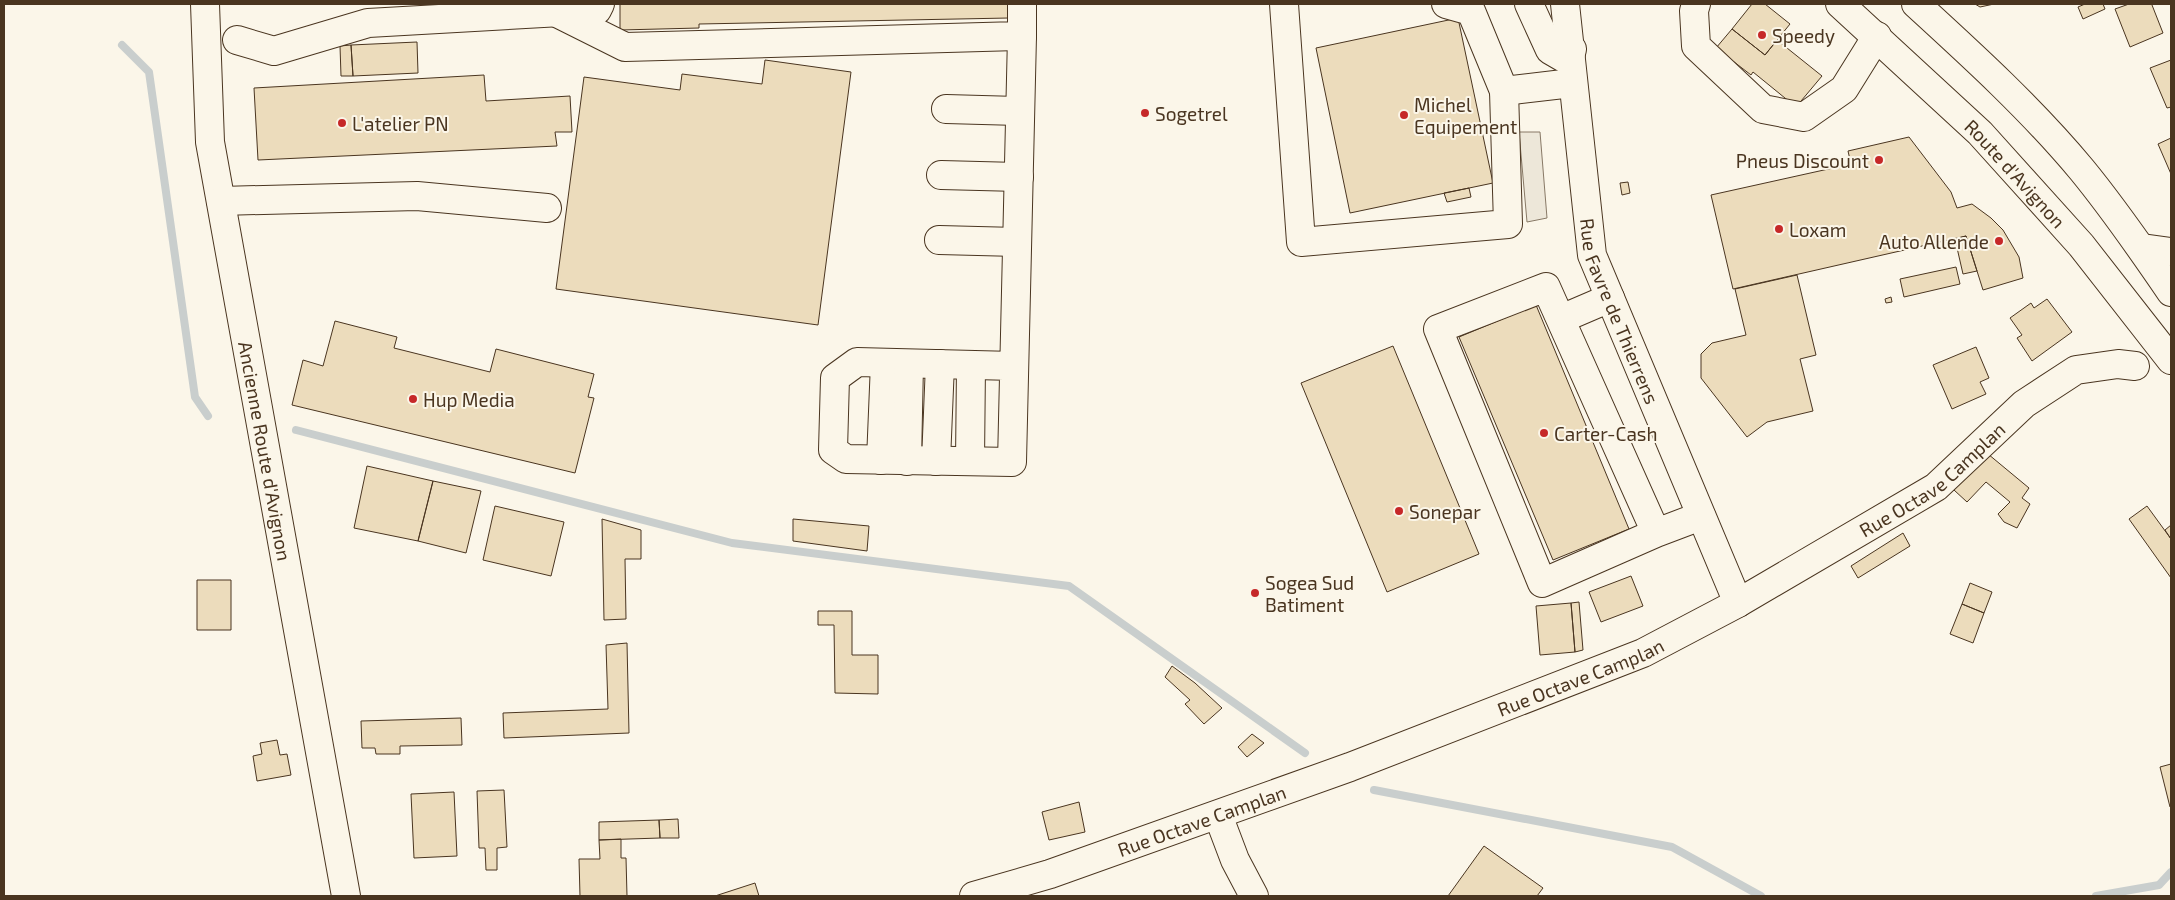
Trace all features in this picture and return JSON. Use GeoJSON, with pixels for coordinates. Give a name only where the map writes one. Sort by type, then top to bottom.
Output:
{"type":"FeatureCollection","features":[{"type":"Feature","properties":{"kind":"street","name":"Ancienne Route d'Avignon"},"geometry":{"type":"LineString","coordinates":[[205,4],[210,142],[346,896]]}},
{"type":"Feature","properties":{"kind":"street"},"geometry":{"type":"LineString","coordinates":[[206,42],[237,40],[274,33],[326,36],[354,15],[368,23],[597,10],[600,4]]}},
{"type":"Feature","properties":{"kind":"street"},"geometry":{"type":"LineString","coordinates":[[1014,366],[857,362],[835,378],[833,450],[846,460],[1012,462],[1022,4]]}},
{"type":"Feature","properties":{"kind":"street"},"geometry":{"type":"LineString","coordinates":[[1284,4],[1300,242],[1508,224],[1504,91],[1471,11],[1446,4]]}},
{"type":"Feature","properties":{"kind":"street"},"geometry":{"type":"LineString","coordinates":[[1504,91],[1571,72],[1550,50],[1529,4]]}},
{"type":"Feature","properties":{"kind":"street","name":"Rue Favre de Thierrens"},"geometry":{"type":"LineString","coordinates":[[1565,4],[1592,255],[1738,603]]}},
{"type":"Feature","properties":{"kind":"street","name":"Rue Favre de Thierrens"},"geometry":{"type":"LineString","coordinates":[[1571,72],[1584,4]]}},
{"type":"Feature","properties":{"kind":"street"},"geometry":{"type":"LineString","coordinates":[[1696,4],[1694,11],[1696,46],[1763,109],[1804,117],[1844,88],[1877,36]]}},
{"type":"Feature","properties":{"kind":"street","name":"Route d'Avignon"},"geometry":{"type":"LineString","coordinates":[[1840,4],[1877,36],[1986,140],[2081,245],[2171,360]]}},
{"type":"Feature","properties":{"kind":"street"},"geometry":{"type":"LineString","coordinates":[[1916,4],[1999,80],[2082,170],[2142,248],[2171,292]]}},
{"type":"Feature","properties":{"kind":"street"},"geometry":{"type":"LineString","coordinates":[[557,13],[625,47],[1022,36]]}},
{"type":"Feature","properties":{"kind":"street"},"geometry":{"type":"LineString","coordinates":[[946,109],[1020,111]]}},
{"type":"Feature","properties":{"kind":"street"},"geometry":{"type":"LineString","coordinates":[[941,174],[1018,177]]}},
{"type":"Feature","properties":{"kind":"street"},"geometry":{"type":"LineString","coordinates":[[221,201],[417,196],[547,208]]}},
{"type":"Feature","properties":{"kind":"street"},"geometry":{"type":"LineString","coordinates":[[939,240],[1017,242]]}},
{"type":"Feature","properties":{"kind":"street"},"geometry":{"type":"LineString","coordinates":[[2142,248],[2171,252]]}},
{"type":"Feature","properties":{"kind":"street"},"geometry":{"type":"LineString","coordinates":[[1656,533],[1546,287],[1438,329],[1542,583],[1656,533],[1701,516]]}},
{"type":"Feature","properties":{"kind":"street"},"geometry":{"type":"LineString","coordinates":[[1561,319],[1610,298]]}},
{"type":"Feature","properties":{"kind":"street"},"geometry":{"type":"LineString","coordinates":[[894,460],[897,363]]}},
{"type":"Feature","properties":{"kind":"street"},"geometry":{"type":"LineString","coordinates":[[936,461],[940,364]]}},
{"type":"Feature","properties":{"kind":"street","name":"Rue Octave Camplan"},"geometry":{"type":"LineString","coordinates":[[974,896],[1050,874],[1218,815],[1350,767],[1643,653],[1738,603],[1936,487],[2024,404],[2076,370],[2118,364],[2134,366]]}},
{"type":"Feature","properties":{"kind":"street"},"geometry":{"type":"LineString","coordinates":[[970,461],[972,365]]}},
{"type":"Feature","properties":{"kind":"street"},"geometry":{"type":"LineString","coordinates":[[1218,815],[1235,860],[1252,894]]}},
{"type":"Feature","properties":{"kind":"shaded area"},"geometry":{"type":"Polygon","coordinates":[[[1519,132],[1540,132],[1547,218],[1527,222],[1519,132]]]}},
{"type":"Feature","properties":{"kind":"building"},"geometry":{"type":"Polygon","coordinates":[[[620,4],[1009,4],[1009,18],[699,24],[699,28],[620,30],[620,4]]]}},
{"type":"Feature","properties":{"kind":"building"},"geometry":{"type":"Polygon","coordinates":[[[1752,4],[1765,4],[1790,24],[1765,55],[1732,29],[1752,4]]]}},
{"type":"Feature","properties":{"kind":"building"},"geometry":{"type":"Polygon","coordinates":[[[1975,4],[1994,4],[1980,7],[1975,4]]]}},
{"type":"Feature","properties":{"kind":"building"},"geometry":{"type":"Polygon","coordinates":[[[2085,4],[2103,4],[2105,9],[2083,19],[2078,7],[2085,4]]]}},
{"type":"Feature","properties":{"kind":"building"},"geometry":{"type":"Polygon","coordinates":[[[2129,4],[2153,4],[2163,33],[2130,47],[2115,9],[2129,4]]]}},
{"type":"Feature","properties":{"kind":"building","name":"Michel Equipement"},"geometry":{"type":"Polygon","coordinates":[[[1458,18],[1493,183],[1350,213],[1316,48],[1458,18]]]}},
{"type":"Feature","properties":{"kind":"building"},"geometry":{"type":"Polygon","coordinates":[[[1732,29],[1765,55],[1777,40],[1822,76],[1796,107],[1753,72],[1751,75],[1716,48],[1732,29]]]}},
{"type":"Feature","properties":{"kind":"building"},"geometry":{"type":"Polygon","coordinates":[[[417,42],[418,73],[353,76],[351,45],[417,42]]]}},
{"type":"Feature","properties":{"kind":"building"},"geometry":{"type":"Polygon","coordinates":[[[351,45],[353,76],[341,76],[340,46],[351,45]]]}},
{"type":"Feature","properties":{"kind":"building"},"geometry":{"type":"Polygon","coordinates":[[[765,60],[851,72],[818,325],[556,289],[584,77],[680,90],[682,74],[762,84],[765,60]]]}},
{"type":"Feature","properties":{"kind":"building"},"geometry":{"type":"Polygon","coordinates":[[[2171,60],[2171,107],[2167,108],[2150,68],[2171,60]]]}},
{"type":"Feature","properties":{"kind":"building"},"geometry":{"type":"Polygon","coordinates":[[[484,75],[486,101],[570,96],[572,132],[555,132],[557,146],[258,160],[254,88],[484,75]]]}},
{"type":"Feature","properties":{"kind":"building"},"geometry":{"type":"Polygon","coordinates":[[[1909,137],[1951,192],[1957,208],[1972,204],[2003,230],[2019,257],[2023,278],[1983,290],[1966,236],[1733,289],[1711,195],[1851,164],[1848,151],[1909,137]]]}},
{"type":"Feature","properties":{"kind":"building"},"geometry":{"type":"Polygon","coordinates":[[[2171,138],[2171,174],[2158,144],[2171,138]]]}},
{"type":"Feature","properties":{"kind":"building"},"geometry":{"type":"Polygon","coordinates":[[[1628,182],[1630,193],[1622,195],[1620,183],[1628,182]]]}},
{"type":"Feature","properties":{"kind":"building"},"geometry":{"type":"Polygon","coordinates":[[[1469,188],[1471,197],[1447,202],[1444,193],[1469,188]]]}},
{"type":"Feature","properties":{"kind":"building"},"geometry":{"type":"Polygon","coordinates":[[[1966,236],[1977,271],[1963,274],[1955,239],[1966,236]]]}},
{"type":"Feature","properties":{"kind":"building"},"geometry":{"type":"Polygon","coordinates":[[[1956,267],[1960,284],[1904,297],[1900,279],[1956,267]]]}},
{"type":"Feature","properties":{"kind":"building"},"geometry":{"type":"Polygon","coordinates":[[[1797,275],[1816,355],[1800,359],[1813,411],[1767,422],[1747,437],[1701,378],[1701,354],[1712,343],[1746,335],[1735,289],[1797,275]]]}},
{"type":"Feature","properties":{"kind":"building"},"geometry":{"type":"Polygon","coordinates":[[[1891,297],[1892,302],[1886,303],[1885,299],[1891,297]]]}},
{"type":"Feature","properties":{"kind":"building"},"geometry":{"type":"Polygon","coordinates":[[[2047,299],[2072,332],[2032,361],[2017,338],[2022,335],[2010,318],[2031,303],[2034,308],[2047,299]]]}},
{"type":"Feature","properties":{"kind":"building","name":"Carter-Cash"},"geometry":{"type":"Polygon","coordinates":[[[1536,305],[1629,529],[1553,560],[1459,337],[1536,305]]]}},
{"type":"Feature","properties":{"kind":"building"},"geometry":{"type":"Polygon","coordinates":[[[335,321],[397,337],[394,348],[490,372],[496,349],[594,374],[588,397],[594,398],[575,473],[292,405],[303,360],[323,366],[335,321]]]}},
{"type":"Feature","properties":{"kind":"building"},"geometry":{"type":"Polygon","coordinates":[[[1393,346],[1479,554],[1387,592],[1301,383],[1393,346]]]}},
{"type":"Feature","properties":{"kind":"building"},"geometry":{"type":"Polygon","coordinates":[[[1976,347],[1989,378],[1980,382],[1986,394],[1952,409],[1933,365],[1976,347]]]}},
{"type":"Feature","properties":{"kind":"building"},"geometry":{"type":"Polygon","coordinates":[[[1988,454],[2029,488],[2022,498],[2030,504],[2017,528],[2004,522],[1998,514],[2010,502],[1986,482],[1967,502],[1954,490],[1988,454]]]}},
{"type":"Feature","properties":{"kind":"building"},"geometry":{"type":"Polygon","coordinates":[[[367,466],[433,481],[418,541],[354,528],[367,466]]]}},
{"type":"Feature","properties":{"kind":"building"},"geometry":{"type":"Polygon","coordinates":[[[433,481],[481,491],[466,553],[418,541],[433,481]]]}},
{"type":"Feature","properties":{"kind":"building"},"geometry":{"type":"Polygon","coordinates":[[[495,506],[564,522],[551,576],[483,560],[495,506]]]}},
{"type":"Feature","properties":{"kind":"building"},"geometry":{"type":"Polygon","coordinates":[[[2147,506],[2171,539],[2171,578],[2129,519],[2147,506]]]}},
{"type":"Feature","properties":{"kind":"building"},"geometry":{"type":"Polygon","coordinates":[[[602,519],[641,530],[641,559],[625,559],[626,619],[604,620],[602,519]]]}},
{"type":"Feature","properties":{"kind":"building"},"geometry":{"type":"Polygon","coordinates":[[[793,519],[869,526],[867,551],[793,541],[793,519]]]}},
{"type":"Feature","properties":{"kind":"building"},"geometry":{"type":"Polygon","coordinates":[[[2171,525],[2171,539],[2165,530],[2171,525]]]}},
{"type":"Feature","properties":{"kind":"building"},"geometry":{"type":"Polygon","coordinates":[[[1903,533],[1910,546],[1858,578],[1851,566],[1903,533]]]}},
{"type":"Feature","properties":{"kind":"building"},"geometry":{"type":"Polygon","coordinates":[[[1631,576],[1643,606],[1601,622],[1589,592],[1631,576]]]}},
{"type":"Feature","properties":{"kind":"building"},"geometry":{"type":"Polygon","coordinates":[[[197,580],[231,580],[231,630],[197,630],[197,580]]]}},
{"type":"Feature","properties":{"kind":"building"},"geometry":{"type":"Polygon","coordinates":[[[1970,583],[1992,592],[1984,613],[1962,604],[1970,583]]]}},
{"type":"Feature","properties":{"kind":"building"},"geometry":{"type":"Polygon","coordinates":[[[1579,602],[1583,650],[1575,652],[1571,603],[1579,602]]]}},
{"type":"Feature","properties":{"kind":"building"},"geometry":{"type":"Polygon","coordinates":[[[1571,603],[1575,652],[1540,655],[1536,606],[1571,603]]]}},
{"type":"Feature","properties":{"kind":"building"},"geometry":{"type":"Polygon","coordinates":[[[1962,604],[1984,613],[1973,643],[1950,634],[1962,604]]]}},
{"type":"Feature","properties":{"kind":"building"},"geometry":{"type":"Polygon","coordinates":[[[818,611],[852,611],[852,655],[878,655],[878,694],[835,693],[834,625],[818,625],[818,611]]]}},
{"type":"Feature","properties":{"kind":"building"},"geometry":{"type":"Polygon","coordinates":[[[627,643],[629,733],[504,738],[503,713],[608,709],[606,645],[627,643]]]}},
{"type":"Feature","properties":{"kind":"building"},"geometry":{"type":"Polygon","coordinates":[[[1172,666],[1195,683],[1222,708],[1204,724],[1185,704],[1190,700],[1165,677],[1172,666]]]}},
{"type":"Feature","properties":{"kind":"building"},"geometry":{"type":"Polygon","coordinates":[[[461,718],[462,745],[400,746],[400,754],[376,754],[375,748],[362,748],[361,721],[461,718]]]}},
{"type":"Feature","properties":{"kind":"building"},"geometry":{"type":"Polygon","coordinates":[[[1252,734],[1264,743],[1247,757],[1238,747],[1252,734]]]}},
{"type":"Feature","properties":{"kind":"building"},"geometry":{"type":"Polygon","coordinates":[[[277,740],[280,755],[287,754],[291,775],[257,781],[253,756],[262,754],[260,743],[277,740]]]}},
{"type":"Feature","properties":{"kind":"building"},"geometry":{"type":"Polygon","coordinates":[[[2171,764],[2171,807],[2170,807],[2160,767],[2171,764]]]}},
{"type":"Feature","properties":{"kind":"building"},"geometry":{"type":"Polygon","coordinates":[[[504,790],[507,847],[497,848],[497,870],[486,870],[485,848],[479,848],[477,791],[504,790]]]}},
{"type":"Feature","properties":{"kind":"building"},"geometry":{"type":"Polygon","coordinates":[[[454,792],[457,856],[414,858],[411,794],[454,792]]]}},
{"type":"Feature","properties":{"kind":"building"},"geometry":{"type":"Polygon","coordinates":[[[1079,802],[1085,832],[1049,840],[1042,812],[1079,802]]]}},
{"type":"Feature","properties":{"kind":"building"},"geometry":{"type":"Polygon","coordinates":[[[678,819],[679,838],[660,838],[659,820],[678,819]]]}},
{"type":"Feature","properties":{"kind":"building"},"geometry":{"type":"Polygon","coordinates":[[[659,820],[660,838],[599,840],[599,822],[659,820]]]}},
{"type":"Feature","properties":{"kind":"building"},"geometry":{"type":"Polygon","coordinates":[[[621,839],[621,858],[626,858],[627,896],[580,896],[579,859],[600,859],[599,840],[621,839]]]}},
{"type":"Feature","properties":{"kind":"building"},"geometry":{"type":"Polygon","coordinates":[[[1484,846],[1543,888],[1537,896],[1448,896],[1484,846]]]}},
{"type":"Feature","properties":{"kind":"building"},"geometry":{"type":"Polygon","coordinates":[[[755,883],[759,896],[715,896],[755,883]]]}},
{"type":"Feature","properties":{"kind":"waterway"},"geometry":{"type":"LineString","coordinates":[[122,45],[149,72],[195,397],[208,416]]}},
{"type":"Feature","properties":{"kind":"waterway"},"geometry":{"type":"LineString","coordinates":[[296,430],[732,543],[1069,586],[1305,753]]}},
{"type":"Feature","properties":{"kind":"waterway"},"geometry":{"type":"LineString","coordinates":[[1374,790],[1672,847],[1761,896]]}},
{"type":"Feature","properties":{"kind":"waterway"},"geometry":{"type":"LineString","coordinates":[[2096,896],[2159,885],[2171,872]]}},
{"type":"Feature","properties":{"kind":"place","name":"Speedy"},"geometry":{"type":"Point","coordinates":[1762,35]}},
{"type":"Feature","properties":{"kind":"place","name":"Sogetrel"},"geometry":{"type":"Point","coordinates":[1145,113]}},
{"type":"Feature","properties":{"kind":"place","name":"Michel Equipement"},"geometry":{"type":"Point","coordinates":[1404,115]}},
{"type":"Feature","properties":{"kind":"place","name":"L'atelier PN"},"geometry":{"type":"Point","coordinates":[342,123]}},
{"type":"Feature","properties":{"kind":"place","name":"Pneus Discount"},"geometry":{"type":"Point","coordinates":[1879,160]}},
{"type":"Feature","properties":{"kind":"place","name":"Loxam"},"geometry":{"type":"Point","coordinates":[1779,229]}},
{"type":"Feature","properties":{"kind":"place","name":"Auto Allende"},"geometry":{"type":"Point","coordinates":[1999,241]}},
{"type":"Feature","properties":{"kind":"place","name":"Hup Media"},"geometry":{"type":"Point","coordinates":[413,399]}},
{"type":"Feature","properties":{"kind":"place","name":"Carter-Cash"},"geometry":{"type":"Point","coordinates":[1544,433]}},
{"type":"Feature","properties":{"kind":"place","name":"Sonepar"},"geometry":{"type":"Point","coordinates":[1399,511]}},
{"type":"Feature","properties":{"kind":"place","name":"Sogea Sud Batiment"},"geometry":{"type":"Point","coordinates":[1255,593]}}]}
